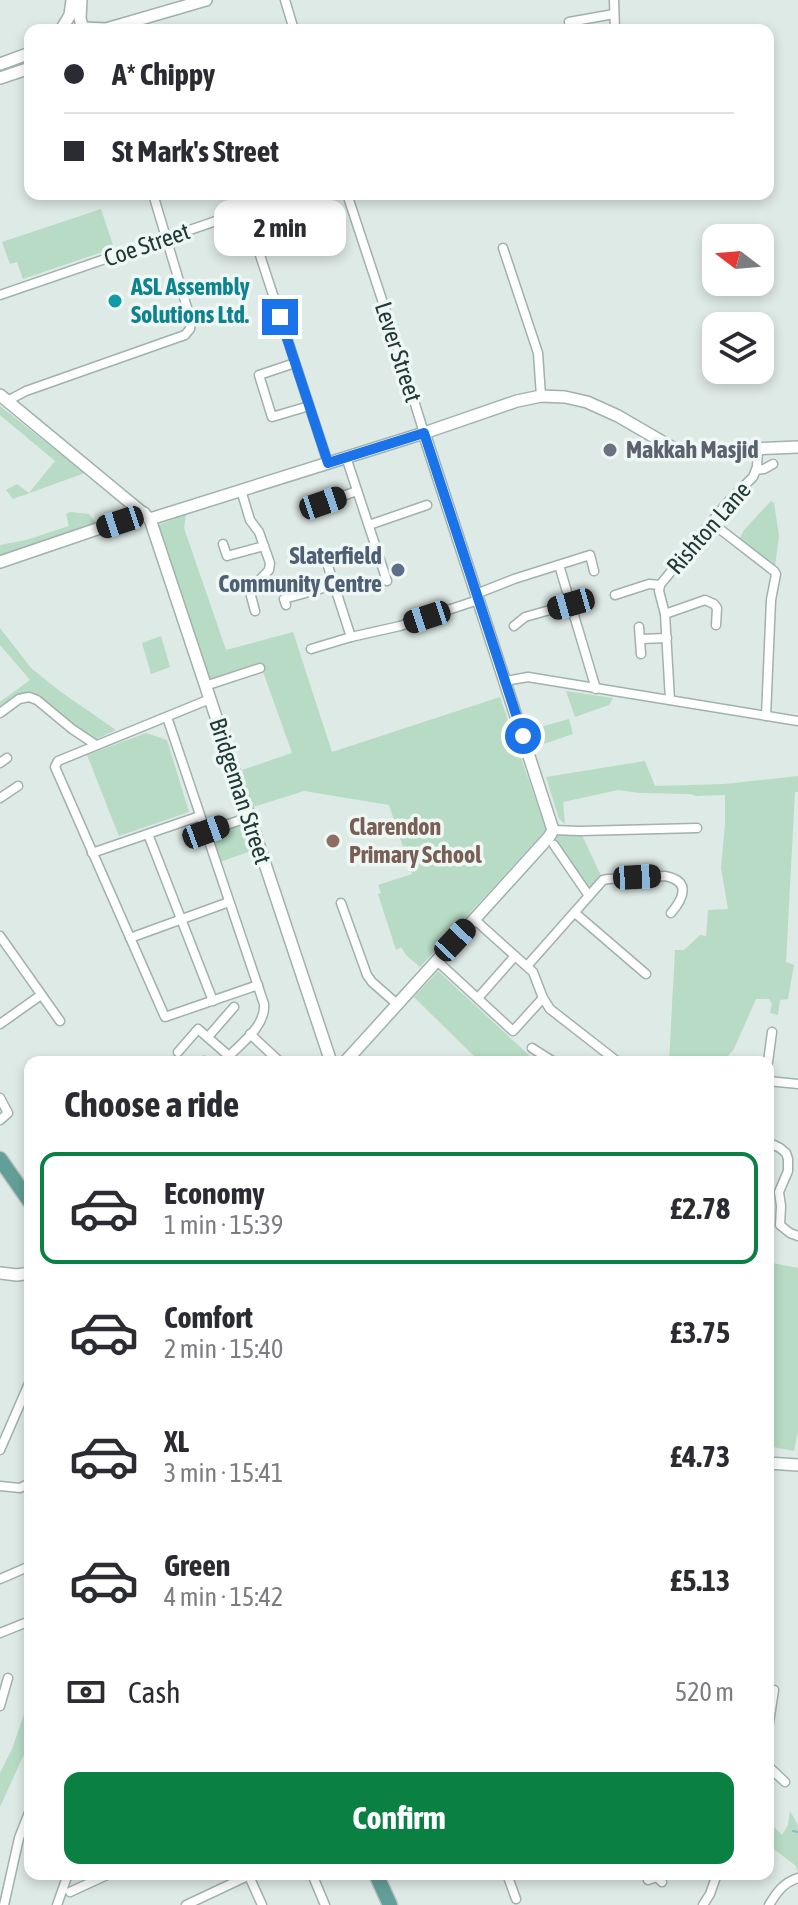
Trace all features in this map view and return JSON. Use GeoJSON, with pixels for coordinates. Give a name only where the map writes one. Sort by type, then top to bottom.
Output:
{"type":"FeatureCollection","features":[{"type":"Feature","properties":{"kind":"main road"},"geometry":{"type":"LineString","coordinates":[[0,1159],[24,1193]]}},
{"type":"Feature","properties":{"kind":"main road"},"geometry":{"type":"LineString","coordinates":[[379,1880],[390,1905]]}},
{"type":"Feature","properties":{"kind":"street"},"geometry":{"type":"LineString","coordinates":[[65,24],[70,15],[72,0]]}},
{"type":"Feature","properties":{"kind":"street"},"geometry":{"type":"LineString","coordinates":[[81,0],[82,24]]}},
{"type":"Feature","properties":{"kind":"street"},"geometry":{"type":"LineString","coordinates":[[125,24],[206,0]]}},
{"type":"Feature","properties":{"kind":"street"},"geometry":{"type":"LineString","coordinates":[[285,0],[292,24]]}},
{"type":"Feature","properties":{"kind":"street"},"geometry":{"type":"LineString","coordinates":[[614,0],[615,24]]}},
{"type":"Feature","properties":{"kind":"street"},"geometry":{"type":"LineString","coordinates":[[569,22],[614,14]]}},
{"type":"Feature","properties":{"kind":"street"},"geometry":{"type":"LineString","coordinates":[[0,64],[24,55]]}},
{"type":"Feature","properties":{"kind":"street"},"geometry":{"type":"LineString","coordinates":[[0,78],[24,70]]}},
{"type":"Feature","properties":{"kind":"street"},"geometry":{"type":"LineString","coordinates":[[4,398],[185,335],[190,329],[191,321],[155,200]]}},
{"type":"Feature","properties":{"kind":"street"},"geometry":{"type":"LineString","coordinates":[[242,200],[328,463]]}},
{"type":"Feature","properties":{"kind":"street","name":"Coe Street"},"geometry":{"type":"LineString","coordinates":[[0,295],[277,200]]}},
{"type":"Feature","properties":{"kind":"street","name":"Lever Street"},"geometry":{"type":"LineString","coordinates":[[349,200],[553,830]]}},
{"type":"Feature","properties":{"kind":"street"},"geometry":{"type":"LineString","coordinates":[[503,248],[538,353],[541,396]]}},
{"type":"Feature","properties":{"kind":"street"},"geometry":{"type":"LineString","coordinates":[[295,363],[259,375],[272,417],[309,406]]}},
{"type":"Feature","properties":{"kind":"street"},"geometry":{"type":"LineString","coordinates":[[0,562],[328,463],[527,398],[565,397],[587,402],[680,452],[797,443]]}},
{"type":"Feature","properties":{"kind":"street"},"geometry":{"type":"LineString","coordinates":[[4,398],[147,516]]}},
{"type":"Feature","properties":{"kind":"street","name":"Rishton Lane"},"geometry":{"type":"LineString","coordinates":[[670,700],[665,614],[660,585],[727,503],[753,477],[758,448]]}},
{"type":"Feature","properties":{"kind":"street"},"geometry":{"type":"LineString","coordinates":[[346,457],[387,581]]}},
{"type":"Feature","properties":{"kind":"street","name":"Rishton Lane"},"geometry":{"type":"LineString","coordinates":[[756,470],[773,464]]}},
{"type":"Feature","properties":{"kind":"street"},"geometry":{"type":"LineString","coordinates":[[241,490],[270,567],[253,587],[251,596],[255,611]]}},
{"type":"Feature","properties":{"kind":"street"},"geometry":{"type":"LineString","coordinates":[[317,505],[357,491]]}},
{"type":"Feature","properties":{"kind":"street"},"geometry":{"type":"LineString","coordinates":[[369,525],[427,505]]}},
{"type":"Feature","properties":{"kind":"street","name":"Bridgeman Street"},"geometry":{"type":"LineString","coordinates":[[147,516],[329,1056]]}},
{"type":"Feature","properties":{"kind":"street"},"geometry":{"type":"LineString","coordinates":[[712,523],[776,574],[771,600],[766,716]]}},
{"type":"Feature","properties":{"kind":"street"},"geometry":{"type":"LineString","coordinates":[[223,544],[227,556],[264,546]]}},
{"type":"Feature","properties":{"kind":"street"},"geometry":{"type":"LineString","coordinates":[[324,554],[351,637]]}},
{"type":"Feature","properties":{"kind":"street"},"geometry":{"type":"LineString","coordinates":[[311,649],[401,625],[477,597],[514,579],[590,555],[594,571]]}},
{"type":"Feature","properties":{"kind":"street"},"geometry":{"type":"LineString","coordinates":[[559,565],[596,689]]}},
{"type":"Feature","properties":{"kind":"street","name":"Rishton Lane"},"geometry":{"type":"LineString","coordinates":[[615,595],[649,584],[660,585]]}},
{"type":"Feature","properties":{"kind":"street"},"geometry":{"type":"LineString","coordinates":[[286,605],[284,599],[334,585]]}},
{"type":"Feature","properties":{"kind":"street"},"geometry":{"type":"LineString","coordinates":[[665,614],[705,600],[717,608],[716,625]]}},
{"type":"Feature","properties":{"kind":"street"},"geometry":{"type":"LineString","coordinates":[[514,626],[537,609],[571,604]]}},
{"type":"Feature","properties":{"kind":"street"},"geometry":{"type":"LineString","coordinates":[[639,627],[641,654]]}},
{"type":"Feature","properties":{"kind":"street"},"geometry":{"type":"LineString","coordinates":[[641,639],[667,638]]}},
{"type":"Feature","properties":{"kind":"street"},"geometry":{"type":"LineString","coordinates":[[205,686],[260,668]]}},
{"type":"Feature","properties":{"kind":"street"},"geometry":{"type":"LineString","coordinates":[[505,681],[528,677],[798,721]]}},
{"type":"Feature","properties":{"kind":"street"},"geometry":{"type":"LineString","coordinates":[[0,713],[19,699],[29,697],[96,745]]}},
{"type":"Feature","properties":{"kind":"street"},"geometry":{"type":"LineString","coordinates":[[210,699],[58,761],[55,765],[165,1017],[258,985]]}},
{"type":"Feature","properties":{"kind":"street"},"geometry":{"type":"LineString","coordinates":[[167,717],[265,1011],[235,1056]]}},
{"type":"Feature","properties":{"kind":"street"},"geometry":{"type":"LineString","coordinates":[[0,798],[18,786]]}},
{"type":"Feature","properties":{"kind":"street"},"geometry":{"type":"LineString","coordinates":[[92,853],[200,816]]}},
{"type":"Feature","properties":{"kind":"street"},"geometry":{"type":"LineString","coordinates":[[206,832],[249,817]]}},
{"type":"Feature","properties":{"kind":"street"},"geometry":{"type":"LineString","coordinates":[[350,1056],[553,830],[697,828]]}},
{"type":"Feature","properties":{"kind":"street"},"geometry":{"type":"LineString","coordinates":[[148,834],[213,1001]]}},
{"type":"Feature","properties":{"kind":"street"},"geometry":{"type":"LineString","coordinates":[[554,845],[565,852],[589,896]]}},
{"type":"Feature","properties":{"kind":"street"},"geometry":{"type":"LineString","coordinates":[[527,966],[603,880],[672,877],[678,880],[683,892],[682,899],[671,913]]}},
{"type":"Feature","properties":{"kind":"street"},"geometry":{"type":"LineString","coordinates":[[130,938],[229,902]]}},
{"type":"Feature","properties":{"kind":"street"},"geometry":{"type":"LineString","coordinates":[[341,903],[367,975],[397,1004]]}},
{"type":"Feature","properties":{"kind":"street"},"geometry":{"type":"LineString","coordinates":[[575,913],[646,974]]}},
{"type":"Feature","properties":{"kind":"street"},"geometry":{"type":"LineString","coordinates":[[474,919],[535,975],[550,1009],[610,1056]]}},
{"type":"Feature","properties":{"kind":"street"},"geometry":{"type":"LineString","coordinates":[[0,936],[60,1021]]}},
{"type":"Feature","properties":{"kind":"street"},"geometry":{"type":"LineString","coordinates":[[478,998],[515,956]]}},
{"type":"Feature","properties":{"kind":"street"},"geometry":{"type":"LineString","coordinates":[[436,960],[513,1031],[543,998]]}},
{"type":"Feature","properties":{"kind":"street"},"geometry":{"type":"LineString","coordinates":[[0,1024],[41,995]]}},
{"type":"Feature","properties":{"kind":"street"},"geometry":{"type":"LineString","coordinates":[[208,1037],[229,1009]]}},
{"type":"Feature","properties":{"kind":"street"},"geometry":{"type":"LineString","coordinates":[[178,1052],[198,1029],[230,1056]]}},
{"type":"Feature","properties":{"kind":"street"},"geometry":{"type":"LineString","coordinates":[[770,1056],[774,1045],[772,1032]]}},
{"type":"Feature","properties":{"kind":"street"},"geometry":{"type":"LineString","coordinates":[[250,1034],[278,1056]]}},
{"type":"Feature","properties":{"kind":"street"},"geometry":{"type":"LineString","coordinates":[[532,1048],[544,1056]]}},
{"type":"Feature","properties":{"kind":"street"},"geometry":{"type":"LineString","coordinates":[[774,1082],[798,1084]]}},
{"type":"Feature","properties":{"kind":"street"},"geometry":{"type":"LineString","coordinates":[[0,1098],[8,1113],[0,1120]]}},
{"type":"Feature","properties":{"kind":"street"},"geometry":{"type":"LineString","coordinates":[[774,1145],[787,1157],[789,1166],[779,1192],[780,1225]]}},
{"type":"Feature","properties":{"kind":"street"},"geometry":{"type":"LineString","coordinates":[[787,1157],[797,1152]]}},
{"type":"Feature","properties":{"kind":"street"},"geometry":{"type":"LineString","coordinates":[[774,1228],[780,1225]]}},
{"type":"Feature","properties":{"kind":"street"},"geometry":{"type":"LineString","coordinates":[[780,1225],[798,1236]]}},
{"type":"Feature","properties":{"kind":"street"},"geometry":{"type":"LineString","coordinates":[[0,1273],[24,1274]]}},
{"type":"Feature","properties":{"kind":"street"},"geometry":{"type":"LineString","coordinates":[[0,1450],[24,1396]]}},
{"type":"Feature","properties":{"kind":"street"},"geometry":{"type":"LineString","coordinates":[[774,1463],[798,1465]]}},
{"type":"Feature","properties":{"kind":"street"},"geometry":{"type":"LineString","coordinates":[[0,1486],[24,1486]]}},
{"type":"Feature","properties":{"kind":"street"},"geometry":{"type":"LineString","coordinates":[[0,1579],[24,1569]]}},
{"type":"Feature","properties":{"kind":"street"},"geometry":{"type":"LineString","coordinates":[[0,1633],[24,1623]]}},
{"type":"Feature","properties":{"kind":"street"},"geometry":{"type":"LineString","coordinates":[[0,1706],[8,1678]]}},
{"type":"Feature","properties":{"kind":"street"},"geometry":{"type":"LineString","coordinates":[[774,1770],[784,1777]]}},
{"type":"Feature","properties":{"kind":"street"},"geometry":{"type":"LineString","coordinates":[[4,1905],[4,1883],[24,1825]]}},
{"type":"Feature","properties":{"kind":"street"},"geometry":{"type":"LineString","coordinates":[[19,1838],[24,1839]]}},
{"type":"Feature","properties":{"kind":"street"},"geometry":{"type":"LineString","coordinates":[[769,1905],[779,1889],[798,1878]]}},
{"type":"Feature","properties":{"kind":"street"},"geometry":{"type":"LineString","coordinates":[[57,1905],[65,1880]]}},
{"type":"Feature","properties":{"kind":"street"},"geometry":{"type":"LineString","coordinates":[[70,1892],[96,1880]]}},
{"type":"Feature","properties":{"kind":"street"},"geometry":{"type":"LineString","coordinates":[[192,1904],[240,1880]]}},
{"type":"Feature","properties":{"kind":"street"},"geometry":{"type":"LineString","coordinates":[[252,1880],[262,1905]]}},
{"type":"Feature","properties":{"kind":"street"},"geometry":{"type":"LineString","coordinates":[[315,1880],[325,1905]]}},
{"type":"Feature","properties":{"kind":"street"},"geometry":{"type":"LineString","coordinates":[[509,1880],[516,1899]]}},
{"type":"Feature","properties":{"kind":"street"},"geometry":{"type":"LineString","coordinates":[[703,1905],[715,1880]]}},
{"type":"Feature","properties":{"kind":"green space"},"geometry":{"type":"Polygon","coordinates":[[[101,209],[114,248],[23,279],[17,262],[10,264],[2,242],[101,209]]]}},
{"type":"Feature","properties":{"kind":"green space"},"geometry":{"type":"Polygon","coordinates":[[[0,406],[85,473],[13,499],[6,490],[17,484],[29,493],[55,461],[0,415],[0,406]]]}},
{"type":"Feature","properties":{"kind":"green space"},"geometry":{"type":"Polygon","coordinates":[[[771,501],[774,503],[779,536],[775,567],[739,540],[744,530],[771,501]]]}},
{"type":"Feature","properties":{"kind":"green space"},"geometry":{"type":"Polygon","coordinates":[[[66,514],[89,514],[96,523],[0,555],[0,545],[69,526],[66,514]]]}},
{"type":"Feature","properties":{"kind":"green space"},"geometry":{"type":"Polygon","coordinates":[[[186,514],[184,528],[226,650],[293,632],[332,752],[500,697],[546,830],[420,967],[401,947],[396,950],[378,894],[381,893],[378,885],[412,874],[389,805],[304,791],[253,807],[242,770],[292,753],[261,666],[211,682],[156,526],[186,514]]]}},
{"type":"Feature","properties":{"kind":"green space"},"geometry":{"type":"Polygon","coordinates":[[[0,628],[31,668],[116,730],[96,739],[74,726],[33,692],[17,696],[0,706],[0,702],[30,680],[0,645],[0,628]]]}},
{"type":"Feature","properties":{"kind":"green space"},"geometry":{"type":"Polygon","coordinates":[[[161,636],[170,667],[151,674],[142,643],[161,636]]]}},
{"type":"Feature","properties":{"kind":"green space"},"geometry":{"type":"Polygon","coordinates":[[[566,691],[613,698],[609,705],[575,717],[566,691]]]}},
{"type":"Feature","properties":{"kind":"green space"},"geometry":{"type":"Polygon","coordinates":[[[569,719],[573,734],[535,747],[530,730],[569,719]]]}},
{"type":"Feature","properties":{"kind":"green space"},"geometry":{"type":"Polygon","coordinates":[[[146,733],[167,740],[189,812],[119,836],[87,755],[146,733]]]}},
{"type":"Feature","properties":{"kind":"green space"},"geometry":{"type":"Polygon","coordinates":[[[645,761],[655,786],[724,784],[798,776],[786,962],[794,965],[788,999],[780,1000],[778,1015],[770,1013],[772,1004],[769,999],[756,999],[728,1056],[669,1056],[675,950],[684,950],[700,935],[706,936],[708,910],[728,909],[721,868],[725,795],[618,790],[563,802],[565,824],[559,819],[546,777],[645,761]]]}},
{"type":"Feature","properties":{"kind":"green space"},"geometry":{"type":"Polygon","coordinates":[[[238,825],[243,828],[251,851],[220,862],[211,834],[238,825]]]}},
{"type":"Feature","properties":{"kind":"green space"},"geometry":{"type":"Polygon","coordinates":[[[553,830],[580,831],[603,880],[589,896],[549,837],[553,830]]]}},
{"type":"Feature","properties":{"kind":"green space"},"geometry":{"type":"Polygon","coordinates":[[[438,971],[530,1056],[474,1056],[414,997],[438,971]]]}},
{"type":"Feature","properties":{"kind":"green space"},"geometry":{"type":"Polygon","coordinates":[[[774,1263],[798,1268],[798,1432],[794,1451],[774,1447],[774,1263]]]}},
{"type":"Feature","properties":{"kind":"green space"},"geometry":{"type":"Polygon","coordinates":[[[24,1714],[24,1754],[0,1807],[0,1773],[24,1714]]]}},
{"type":"Feature","properties":{"kind":"green space"},"geometry":{"type":"Polygon","coordinates":[[[790,1811],[798,1825],[798,1873],[796,1866],[774,1849],[774,1827],[782,1835],[788,1825],[790,1811]]]}},
{"type":"Feature","properties":{"kind":"waterway"},"geometry":{"type":"LineString","coordinates":[[793,1831],[798,1832]]}},
{"type":"Feature","properties":{"kind":"place","name":"ASL Assembly Solutions Ltd."},"geometry":{"type":"Point","coordinates":[115,301]}},
{"type":"Feature","properties":{"kind":"place","name":"Makkah Masjid"},"geometry":{"type":"Point","coordinates":[610,450]}},
{"type":"Feature","properties":{"kind":"place","name":"Slaterfield Community Centre"},"geometry":{"type":"Point","coordinates":[398,570]}},
{"type":"Feature","properties":{"kind":"place","name":"Clarendon Primary School"},"geometry":{"type":"Point","coordinates":[333,841]}},
{"type":"Feature","properties":{"kind":"route"},"geometry":{"type":"LineString","coordinates":[[280,317],[328,463],[424,433],[523,736]]}}]}
